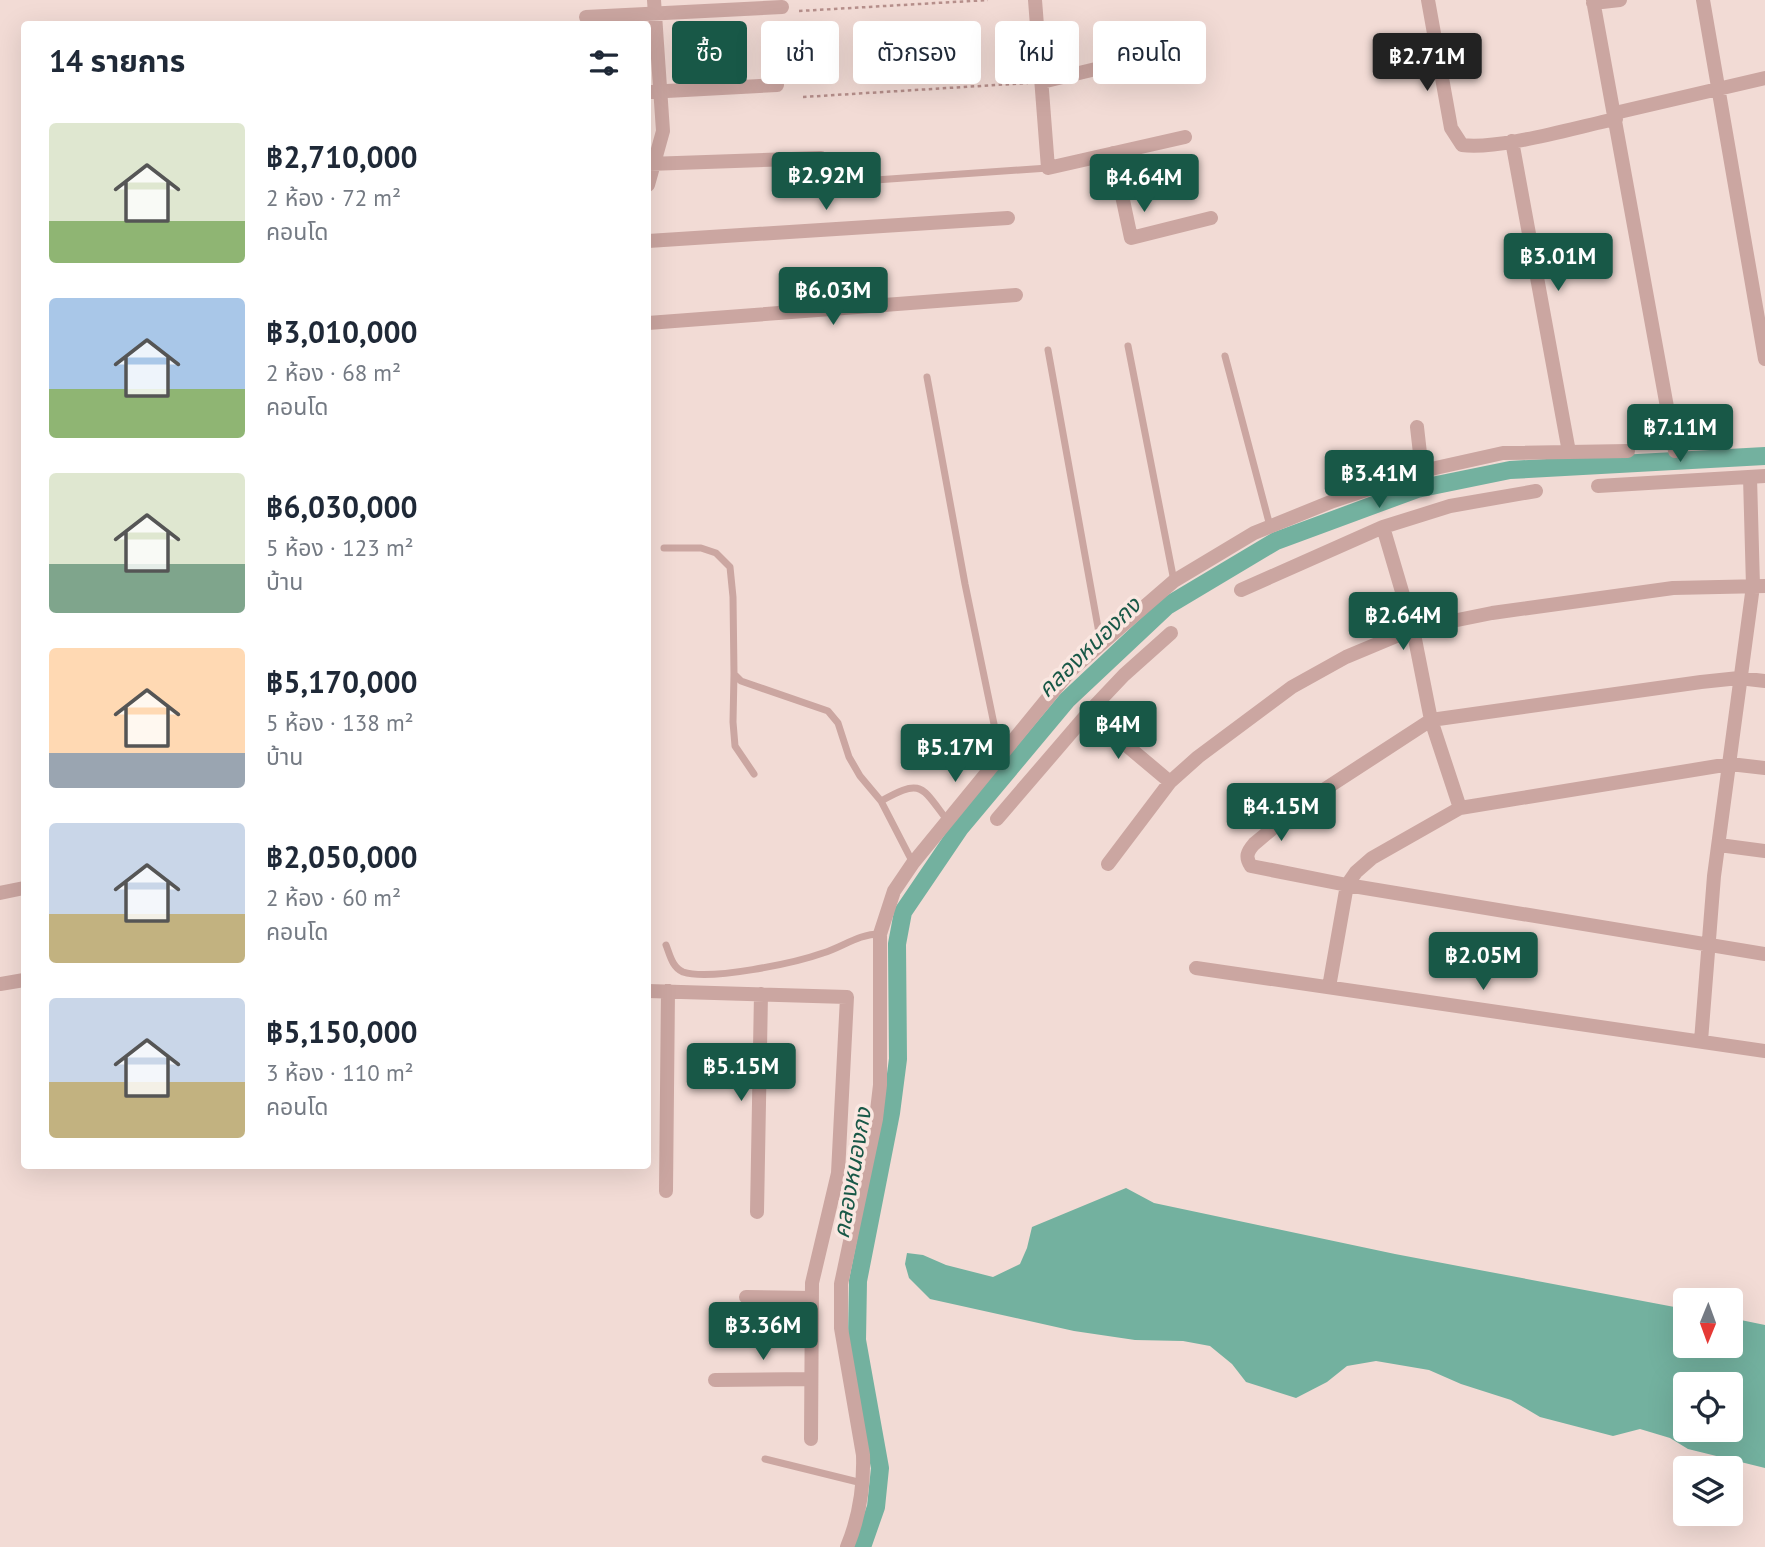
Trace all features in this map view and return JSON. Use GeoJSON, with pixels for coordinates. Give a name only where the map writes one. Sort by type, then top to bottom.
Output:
{"type":"FeatureCollection","features":[{"type":"Feature","properties":{"kind":"street"},"geometry":{"type":"LineString","coordinates":[[1035,0],[1037,21]]}},
{"type":"Feature","properties":{"kind":"street"},"geometry":{"type":"LineString","coordinates":[[1428,0],[1451,128],[1462,145],[1512,141],[1765,78]]}},
{"type":"Feature","properties":{"kind":"street"},"geometry":{"type":"LineString","coordinates":[[1620,0],[1593,2],[1675,451]]}},
{"type":"Feature","properties":{"kind":"street"},"geometry":{"type":"LineString","coordinates":[[1703,0],[1765,359]]}},
{"type":"Feature","properties":{"kind":"street"},"geometry":{"type":"LineString","coordinates":[[586,17],[655,7],[782,7]]}},
{"type":"Feature","properties":{"kind":"street"},"geometry":{"type":"LineString","coordinates":[[651,161],[663,131],[654,91],[655,7]]}},
{"type":"Feature","properties":{"kind":"street"},"geometry":{"type":"LineString","coordinates":[[1042,84],[1048,168],[1185,137]]}},
{"type":"Feature","properties":{"kind":"street"},"geometry":{"type":"LineString","coordinates":[[654,91],[777,85]]}},
{"type":"Feature","properties":{"kind":"street"},"geometry":{"type":"LineString","coordinates":[[1512,141],[1569,452]]}},
{"type":"Feature","properties":{"kind":"street"},"geometry":{"type":"LineString","coordinates":[[1113,153],[1131,237],[1212,218]]}},
{"type":"Feature","properties":{"kind":"street"},"geometry":{"type":"LineString","coordinates":[[651,164],[821,158]]}},
{"type":"Feature","properties":{"kind":"street"},"geometry":{"type":"LineString","coordinates":[[651,241],[1007,218]]}},
{"type":"Feature","properties":{"kind":"street"},"geometry":{"type":"LineString","coordinates":[[651,323],[1016,295]]}},
{"type":"Feature","properties":{"kind":"street"},"geometry":{"type":"LineString","coordinates":[[1418,427],[1422,471]]}},
{"type":"Feature","properties":{"kind":"street"},"geometry":{"type":"LineString","coordinates":[[847,1547],[863,1483],[863,1455],[841,1328],[841,1284],[876,1119],[880,1085],[880,934],[894,891],[912,863],[1070,671],[1174,582],[1254,533],[1333,501],[1422,471],[1503,453],[1628,451]]}},
{"type":"Feature","properties":{"kind":"street"},"geometry":{"type":"LineString","coordinates":[[1598,486],[1758,476],[1759,586],[1739,678],[1714,876],[1701,1041]]}},
{"type":"Feature","properties":{"kind":"street"},"geometry":{"type":"LineString","coordinates":[[1241,590],[1383,527],[1450,506],[1536,491]]}},
{"type":"Feature","properties":{"kind":"street"},"geometry":{"type":"LineString","coordinates":[[1383,527],[1413,629],[1431,720],[1460,808]]}},
{"type":"Feature","properties":{"kind":"street"},"geometry":{"type":"LineString","coordinates":[[1108,864],[1170,782],[1233,730],[1292,687],[1346,657],[1413,629],[1492,613],[1674,588],[1759,586]]}},
{"type":"Feature","properties":{"kind":"street"},"geometry":{"type":"LineString","coordinates":[[997,818],[1088,713],[1124,675],[1171,633]]}},
{"type":"Feature","properties":{"kind":"street"},"geometry":{"type":"LineString","coordinates":[[1765,681],[1739,678],[1431,720],[1302,804],[1272,827],[1248,852],[1247,860],[1251,866],[1347,885],[1765,954]]}},
{"type":"Feature","properties":{"kind":"street"},"geometry":{"type":"LineString","coordinates":[[1088,713],[1170,782]]}},
{"type":"Feature","properties":{"kind":"street"},"geometry":{"type":"LineString","coordinates":[[1329,987],[1347,885],[1373,858],[1460,808],[1730,764],[1765,768]]}},
{"type":"Feature","properties":{"kind":"street"},"geometry":{"type":"LineString","coordinates":[[1719,845],[1765,851]]}},
{"type":"Feature","properties":{"kind":"street"},"geometry":{"type":"LineString","coordinates":[[0,893],[21,889]]}},
{"type":"Feature","properties":{"kind":"street"},"geometry":{"type":"LineString","coordinates":[[1195,968],[1765,1051]]}},
{"type":"Feature","properties":{"kind":"street"},"geometry":{"type":"LineString","coordinates":[[0,984],[21,980]]}},
{"type":"Feature","properties":{"kind":"street"},"geometry":{"type":"LineString","coordinates":[[651,991],[847,997],[838,1173],[812,1283],[811,1439]]}},
{"type":"Feature","properties":{"kind":"street"},"geometry":{"type":"LineString","coordinates":[[666,1191],[668,991]]}},
{"type":"Feature","properties":{"kind":"street"},"geometry":{"type":"LineString","coordinates":[[757,1212],[761,994]]}},
{"type":"Feature","properties":{"kind":"street"},"geometry":{"type":"LineString","coordinates":[[746,1297],[812,1298]]}},
{"type":"Feature","properties":{"kind":"street"},"geometry":{"type":"LineString","coordinates":[[715,1380],[811,1379]]}},
{"type":"Feature","properties":{"kind":"lane"},"geometry":{"type":"LineString","coordinates":[[847,182],[1048,168]]}},
{"type":"Feature","properties":{"kind":"lane"},"geometry":{"type":"LineString","coordinates":[[1128,346],[1174,582]]}},
{"type":"Feature","properties":{"kind":"lane"},"geometry":{"type":"LineString","coordinates":[[1048,349],[1102,644]]}},
{"type":"Feature","properties":{"kind":"lane"},"geometry":{"type":"LineString","coordinates":[[1225,356],[1270,526]]}},
{"type":"Feature","properties":{"kind":"lane"},"geometry":{"type":"LineString","coordinates":[[927,377],[1000,754]]}},
{"type":"Feature","properties":{"kind":"lane"},"geometry":{"type":"LineString","coordinates":[[664,548],[701,548],[716,553],[730,566],[733,597],[735,746],[754,774]]}},
{"type":"Feature","properties":{"kind":"lane"},"geometry":{"type":"LineString","coordinates":[[734,674],[741,681],[828,711],[838,723],[849,757],[860,776],[881,801],[912,863]]}},
{"type":"Feature","properties":{"kind":"lane"},"geometry":{"type":"LineString","coordinates":[[881,801],[902,789],[915,787],[924,790],[948,821]]}},
{"type":"Feature","properties":{"kind":"lane"},"geometry":{"type":"LineString","coordinates":[[666,945],[673,964],[682,971],[735,972],[798,961],[827,952],[860,936],[880,934]]}},
{"type":"Feature","properties":{"kind":"lane"},"geometry":{"type":"LineString","coordinates":[[765,1459],[863,1483]]}},
{"type":"Feature","properties":{"kind":"path"},"geometry":{"type":"LineString","coordinates":[[799,11],[988,0]]}},
{"type":"Feature","properties":{"kind":"path"},"geometry":{"type":"LineString","coordinates":[[803,97],[1010,84]]}},
{"type":"Feature","properties":{"kind":"water"},"geometry":{"type":"Polygon","coordinates":[[[1126,1188],[1154,1203],[1395,1254],[1673,1307],[1673,1358],[1743,1358],[1743,1320],[1765,1325],[1765,1468],[1743,1463],[1743,1456],[1716,1456],[1688,1449],[1677,1442],[1743,1442],[1743,1372],[1673,1372],[1673,1440],[1640,1429],[1613,1436],[1540,1417],[1511,1400],[1461,1384],[1429,1370],[1376,1361],[1347,1366],[1327,1382],[1296,1398],[1246,1382],[1232,1364],[1210,1346],[1183,1341],[1135,1340],[1074,1331],[930,1299],[909,1278],[905,1264],[907,1253],[923,1255],[946,1265],[993,1277],[1020,1264],[1032,1227],[1126,1188]]]}},
{"type":"Feature","properties":{"kind":"waterway","name":"คลองหนองกง"},"geometry":{"type":"LineString","coordinates":[[862,1547],[876,1507],[880,1468],[857,1340],[858,1281],[891,1113],[898,1059],[897,944],[903,912],[960,828],[1067,700],[1167,606],[1276,541],[1417,489],[1510,470],[1765,456]]}}]}
